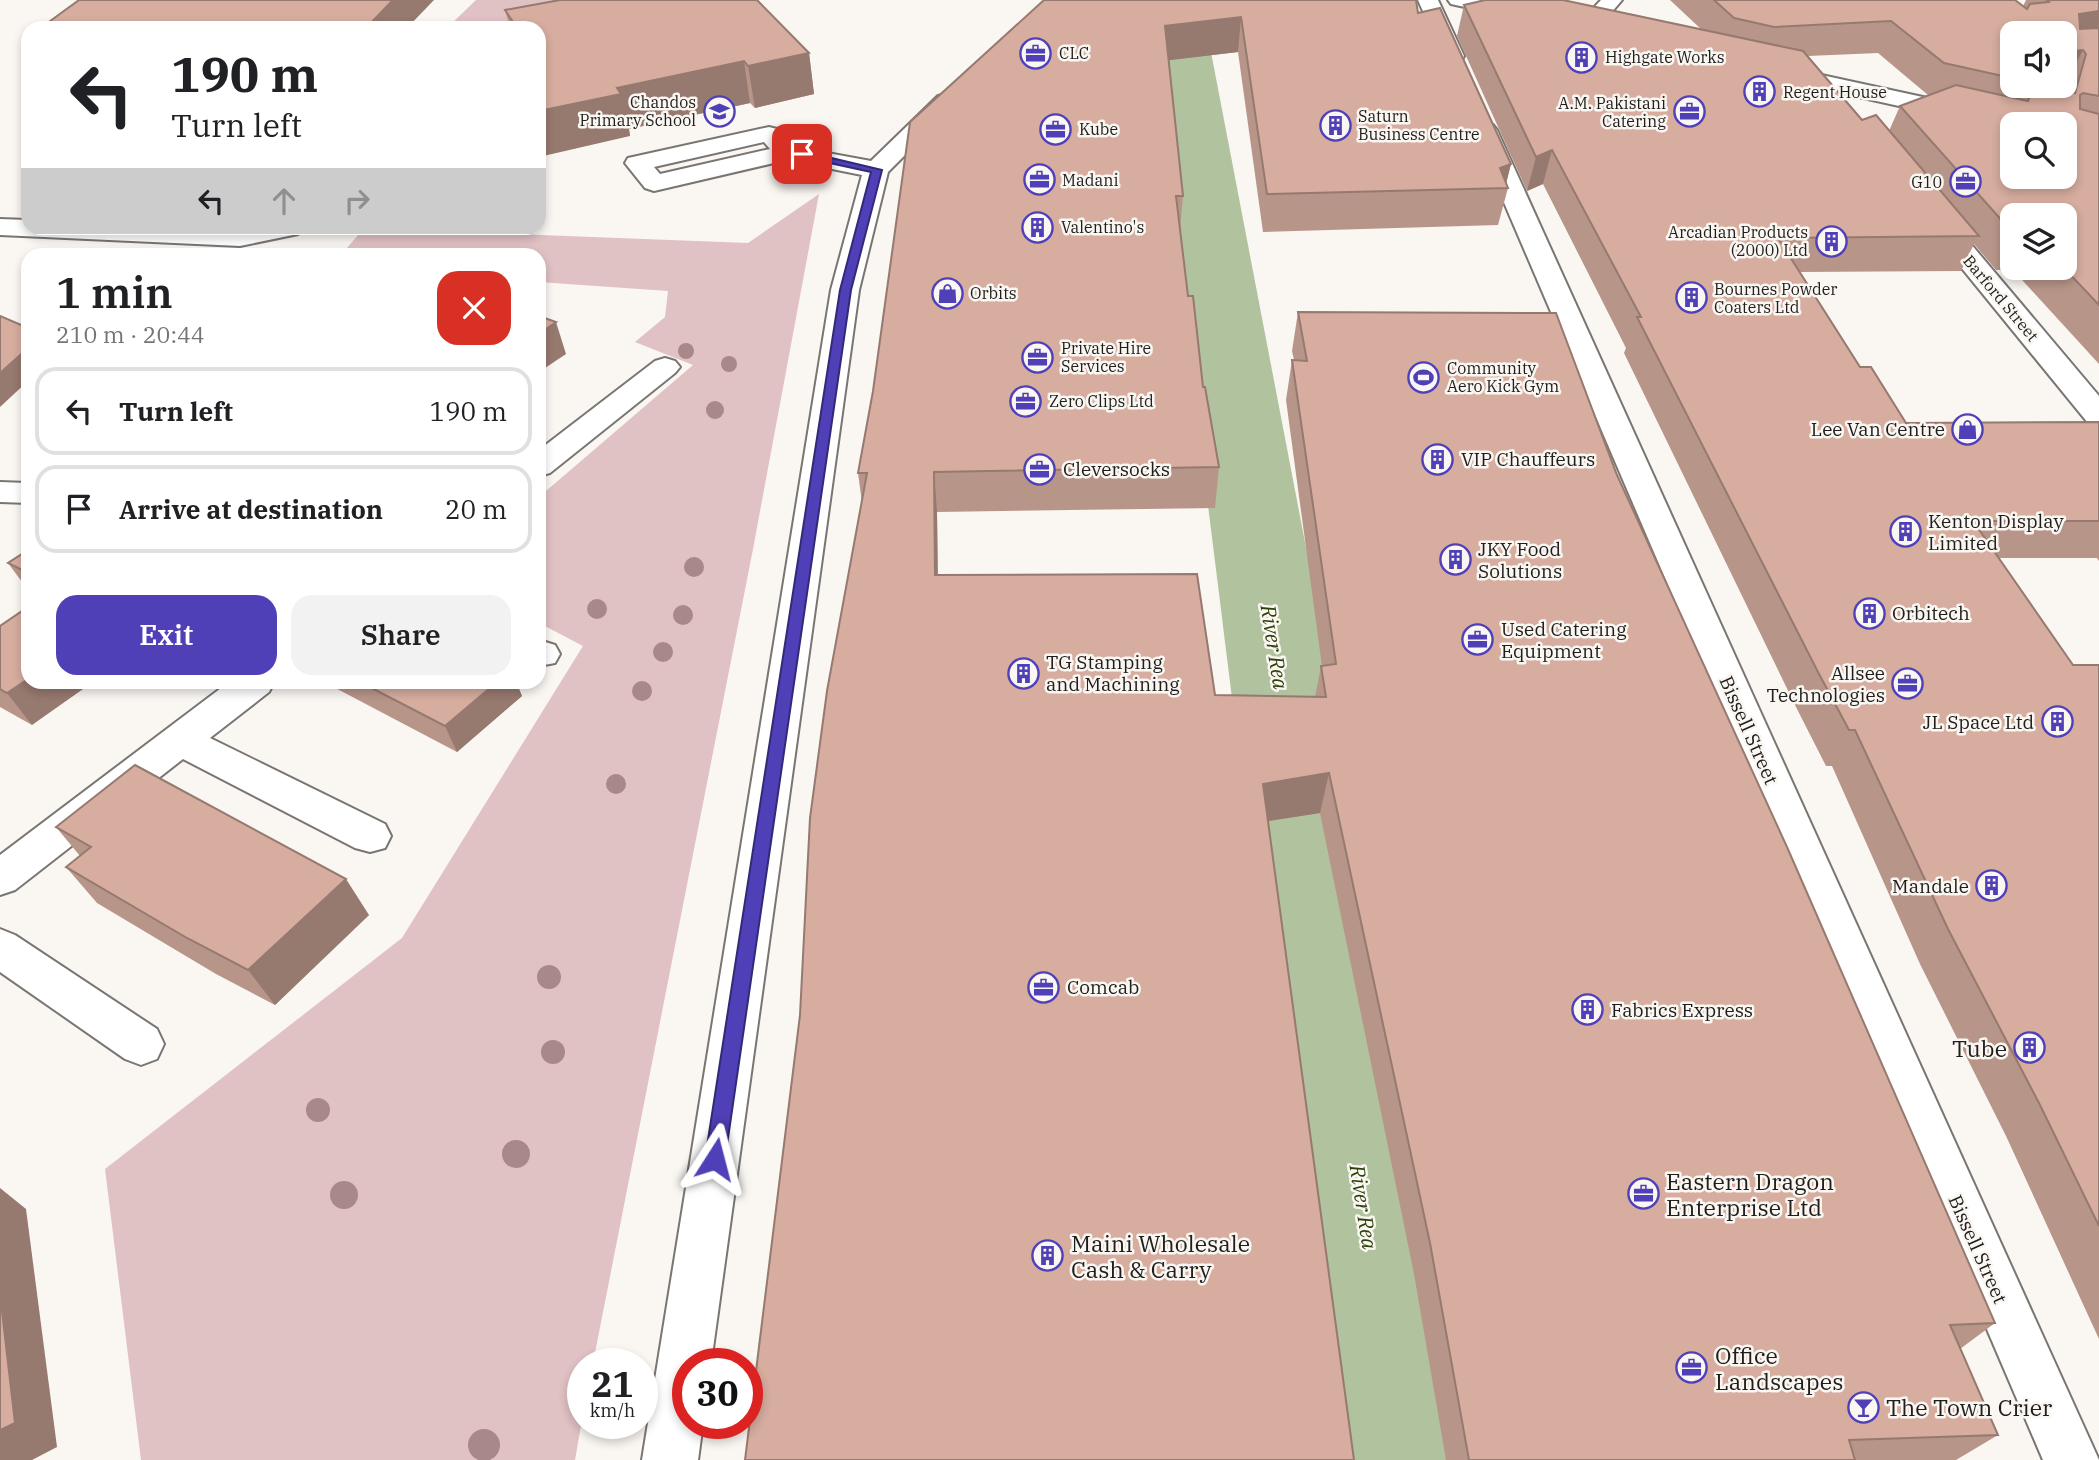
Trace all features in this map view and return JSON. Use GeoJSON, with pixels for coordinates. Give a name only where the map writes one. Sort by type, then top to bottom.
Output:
{"type":"FeatureCollection","features":[{"type":"Feature","properties":{"kind":"street","name":"Bissell Street"},"geometry":{"type":"LineString","coordinates":[[1428,0],[2071,1460]]}},
{"type":"Feature","properties":{"kind":"street"},"geometry":{"type":"LineString","coordinates":[[1458,0],[1612,34]]}},
{"type":"Feature","properties":{"kind":"street"},"geometry":{"type":"LineString","coordinates":[[1586,28],[1612,0]]}},
{"type":"Feature","properties":{"kind":"street"},"geometry":{"type":"LineString","coordinates":[[1757,68],[2000,121]]}},
{"type":"Feature","properties":{"kind":"street"},"geometry":{"type":"LineString","coordinates":[[1823,83],[1850,115]]}},
{"type":"Feature","properties":{"kind":"street"},"geometry":{"type":"LineString","coordinates":[[670,1460],[845,290],[875,174],[962,85]]}},
{"type":"Feature","properties":{"kind":"street"},"geometry":{"type":"LineString","coordinates":[[787,153],[769,134],[637,163],[654,183],[787,153],[875,174]]}},
{"type":"Feature","properties":{"kind":"street","name":"Barford Street"},"geometry":{"type":"LineString","coordinates":[[1921,201],[2099,416]]}},
{"type":"Feature","properties":{"kind":"street"},"geometry":{"type":"LineString","coordinates":[[0,227],[21,228]]}},
{"type":"Feature","properties":{"kind":"street"},"geometry":{"type":"LineString","coordinates":[[175,235],[240,238],[255,235]]}},
{"type":"Feature","properties":{"kind":"street"},"geometry":{"type":"LineString","coordinates":[[546,460],[665,367]]}},
{"type":"Feature","properties":{"kind":"street"},"geometry":{"type":"LineString","coordinates":[[0,492],[21,493]]}},
{"type":"Feature","properties":{"kind":"street"},"geometry":{"type":"LineString","coordinates":[[0,878],[247,689]]}},
{"type":"Feature","properties":{"kind":"street"},"geometry":{"type":"LineString","coordinates":[[180,740],[370,836]]}},
{"type":"Feature","properties":{"kind":"street"},"geometry":{"type":"LineString","coordinates":[[0,948],[141,1044]]}},
{"type":"Feature","properties":{"kind":"shaded area"},"geometry":{"type":"Polygon","coordinates":[[[476,0],[564,0],[544,21],[454,21],[476,0]]]}},
{"type":"Feature","properties":{"kind":"shaded area"},"geometry":{"type":"Polygon","coordinates":[[[819,194],[753,549],[596,1348],[567,1348],[567,1439],[579,1439],[575,1460],[141,1460],[105,1169],[402,938],[583,646],[546,627],[546,491],[693,365],[635,342],[665,317],[668,291],[546,282],[546,248],[347,248],[358,235],[543,235],[748,243],[819,194]]]}},
{"type":"Feature","properties":{"kind":"building"},"geometry":{"type":"Polygon","coordinates":[[[79,0],[393,0],[373,21],[50,21],[79,0]]]}},
{"type":"Feature","properties":{"kind":"building"},"geometry":{"type":"Polygon","coordinates":[[[560,0],[757,0],[809,53],[748,66],[744,61],[617,88],[621,94],[546,110],[546,21],[512,21],[505,10],[560,0]]]}},
{"type":"Feature","properties":{"kind":"building"},"geometry":{"type":"Polygon","coordinates":[[[1044,0],[1416,0],[1418,13],[1440,8],[1511,164],[1500,168],[1508,188],[1267,194],[1241,17],[1165,26],[1183,196],[1176,196],[1188,296],[1193,296],[1203,387],[1219,467],[934,472],[935,575],[1197,574],[1215,695],[1326,697],[1321,666],[1336,664],[1292,360],[1307,361],[1298,312],[1556,313],[1617,475],[1787,847],[1995,1323],[1950,1325],[1998,1435],[1849,1440],[1855,1460],[1469,1460],[1430,1243],[1329,773],[1263,784],[1354,1460],[745,1460],[748,1439],[763,1439],[763,1348],[759,1348],[800,1015],[810,818],[827,691],[867,473],[858,473],[873,391],[910,122],[1044,0]]]}},
{"type":"Feature","properties":{"kind":"building"},"geometry":{"type":"Polygon","coordinates":[[[1485,0],[1563,0],[1803,51],[1862,120],[1876,115],[1979,236],[1778,238],[1860,367],[1871,367],[1906,423],[2099,422],[2099,521],[1973,521],[2073,665],[2099,665],[2099,1226],[2040,1105],[1948,929],[1855,730],[1849,730],[1818,672],[1637,317],[1641,317],[1552,150],[1536,157],[1464,5],[1485,0]]]}},
{"type":"Feature","properties":{"kind":"building"},"geometry":{"type":"Polygon","coordinates":[[[1714,0],[2015,0],[2027,9],[2030,4],[2049,2],[2047,0],[2099,0],[2099,11],[2079,14],[2080,29],[2099,28],[2099,96],[2083,93],[2080,95],[2080,109],[2099,114],[2099,305],[2075,280],[2077,203],[2000,203],[2000,218],[1900,106],[1956,85],[2000,95],[2000,98],[2028,101],[2029,98],[2077,98],[2077,86],[2086,54],[2083,50],[2077,51],[2077,21],[2000,21],[2000,75],[1944,63],[1891,21],[1774,27],[1734,18],[1714,0]]]}},
{"type":"Feature","properties":{"kind":"building"},"geometry":{"type":"Polygon","coordinates":[[[0,316],[21,325],[21,354],[0,373],[0,316]]]}},
{"type":"Feature","properties":{"kind":"building"},"geometry":{"type":"Polygon","coordinates":[[[546,318],[556,322],[546,329],[546,318]]]}},
{"type":"Feature","properties":{"kind":"building"},"geometry":{"type":"Polygon","coordinates":[[[21,555],[21,570],[8,563],[21,555]]]}},
{"type":"Feature","properties":{"kind":"building"},"geometry":{"type":"Polygon","coordinates":[[[21,612],[21,684],[7,693],[0,689],[0,626],[21,612]]]}},
{"type":"Feature","properties":{"kind":"building"},"geometry":{"type":"Polygon","coordinates":[[[374,689],[489,689],[445,726],[374,689]]]}},
{"type":"Feature","properties":{"kind":"building"},"geometry":{"type":"Polygon","coordinates":[[[135,765],[346,879],[248,970],[187,938],[66,867],[91,847],[56,827],[135,765]]]}},
{"type":"Feature","properties":{"kind":"building"},"geometry":{"type":"Polygon","coordinates":[[[0,1294],[15,1423],[0,1430],[0,1294]]]}},
{"type":"Feature","properties":{"kind":"waterway","name":"River Rea"},"geometry":{"type":"LineString","coordinates":[[1173,0],[1404,1460]]}},
{"type":"Feature","properties":{"kind":"place","name":"CLC"},"geometry":{"type":"Point","coordinates":[1036,53]}},
{"type":"Feature","properties":{"kind":"place","name":"Highgate Works"},"geometry":{"type":"Point","coordinates":[1582,57]}},
{"type":"Feature","properties":{"kind":"place","name":"Regent House"},"geometry":{"type":"Point","coordinates":[1760,92]}},
{"type":"Feature","properties":{"kind":"place","name":"Chandos Primary School"},"geometry":{"type":"Point","coordinates":[719,111]}},
{"type":"Feature","properties":{"kind":"place","name":"A.M. Pakistani Catering"},"geometry":{"type":"Point","coordinates":[1689,112]}},
{"type":"Feature","properties":{"kind":"place","name":"Saturn Business Centre"},"geometry":{"type":"Point","coordinates":[1335,125]}},
{"type":"Feature","properties":{"kind":"place","name":"Kube"},"geometry":{"type":"Point","coordinates":[1056,129]}},
{"type":"Feature","properties":{"kind":"place","name":"Madani"},"geometry":{"type":"Point","coordinates":[1039,180]}},
{"type":"Feature","properties":{"kind":"place","name":"G10"},"geometry":{"type":"Point","coordinates":[1965,182]}},
{"type":"Feature","properties":{"kind":"place","name":"Valentino's"},"geometry":{"type":"Point","coordinates":[1038,227]}},
{"type":"Feature","properties":{"kind":"place","name":"Arcadian Products (2000) Ltd"},"geometry":{"type":"Point","coordinates":[1831,241]}},
{"type":"Feature","properties":{"kind":"place","name":"Orbits"},"geometry":{"type":"Point","coordinates":[947,293]}},
{"type":"Feature","properties":{"kind":"place","name":"Bournes Powder Coaters Ltd"},"geometry":{"type":"Point","coordinates":[1691,298]}},
{"type":"Feature","properties":{"kind":"place","name":"Private Hire Services"},"geometry":{"type":"Point","coordinates":[1038,357]}},
{"type":"Feature","properties":{"kind":"place","name":"Community Aero Kick Gym"},"geometry":{"type":"Point","coordinates":[1424,377]}},
{"type":"Feature","properties":{"kind":"place","name":"Zero Clips Ltd"},"geometry":{"type":"Point","coordinates":[1026,401]}},
{"type":"Feature","properties":{"kind":"place","name":"Lee Van Centre"},"geometry":{"type":"Point","coordinates":[1968,429]}},
{"type":"Feature","properties":{"kind":"place","name":"VIP Chauffeurs"},"geometry":{"type":"Point","coordinates":[1438,459]}},
{"type":"Feature","properties":{"kind":"place","name":"Cleversocks"},"geometry":{"type":"Point","coordinates":[1040,469]}},
{"type":"Feature","properties":{"kind":"place","name":"Kenton Display Limited"},"geometry":{"type":"Point","coordinates":[1905,532]}},
{"type":"Feature","properties":{"kind":"place","name":"JKY Food Solutions"},"geometry":{"type":"Point","coordinates":[1455,560]}},
{"type":"Feature","properties":{"kind":"place","name":"Orbitech"},"geometry":{"type":"Point","coordinates":[1869,613]}},
{"type":"Feature","properties":{"kind":"place","name":"Used Catering Equipment"},"geometry":{"type":"Point","coordinates":[1478,640]}},
{"type":"Feature","properties":{"kind":"place","name":"TG Stamping and Machining"},"geometry":{"type":"Point","coordinates":[1023,673]}},
{"type":"Feature","properties":{"kind":"place","name":"Allsee Technologies"},"geometry":{"type":"Point","coordinates":[1908,684]}},
{"type":"Feature","properties":{"kind":"place","name":"JL Space Ltd"},"geometry":{"type":"Point","coordinates":[2057,722]}},
{"type":"Feature","properties":{"kind":"place","name":"Mandale"},"geometry":{"type":"Point","coordinates":[1992,886]}},
{"type":"Feature","properties":{"kind":"place","name":"Comcab"},"geometry":{"type":"Point","coordinates":[1044,987]}},
{"type":"Feature","properties":{"kind":"place","name":"Fabrics Express"},"geometry":{"type":"Point","coordinates":[1588,1010]}},
{"type":"Feature","properties":{"kind":"place","name":"Tube"},"geometry":{"type":"Point","coordinates":[2030,1048]}},
{"type":"Feature","properties":{"kind":"place","name":"Eastern Dragon Enterprise Ltd"},"geometry":{"type":"Point","coordinates":[1643,1194]}},
{"type":"Feature","properties":{"kind":"place","name":"Maini Wholesale Cash & Carry"},"geometry":{"type":"Point","coordinates":[1048,1256]}},
{"type":"Feature","properties":{"kind":"place","name":"Office Landscapes"},"geometry":{"type":"Point","coordinates":[1692,1368]}},
{"type":"Feature","properties":{"kind":"place","name":"The Town Crier"},"geometry":{"type":"Point","coordinates":[1863,1407]}},
{"type":"Feature","properties":{"kind":"route"},"geometry":{"type":"LineString","coordinates":[[715,1159],[845,290],[876,170],[802,154]]}}]}
